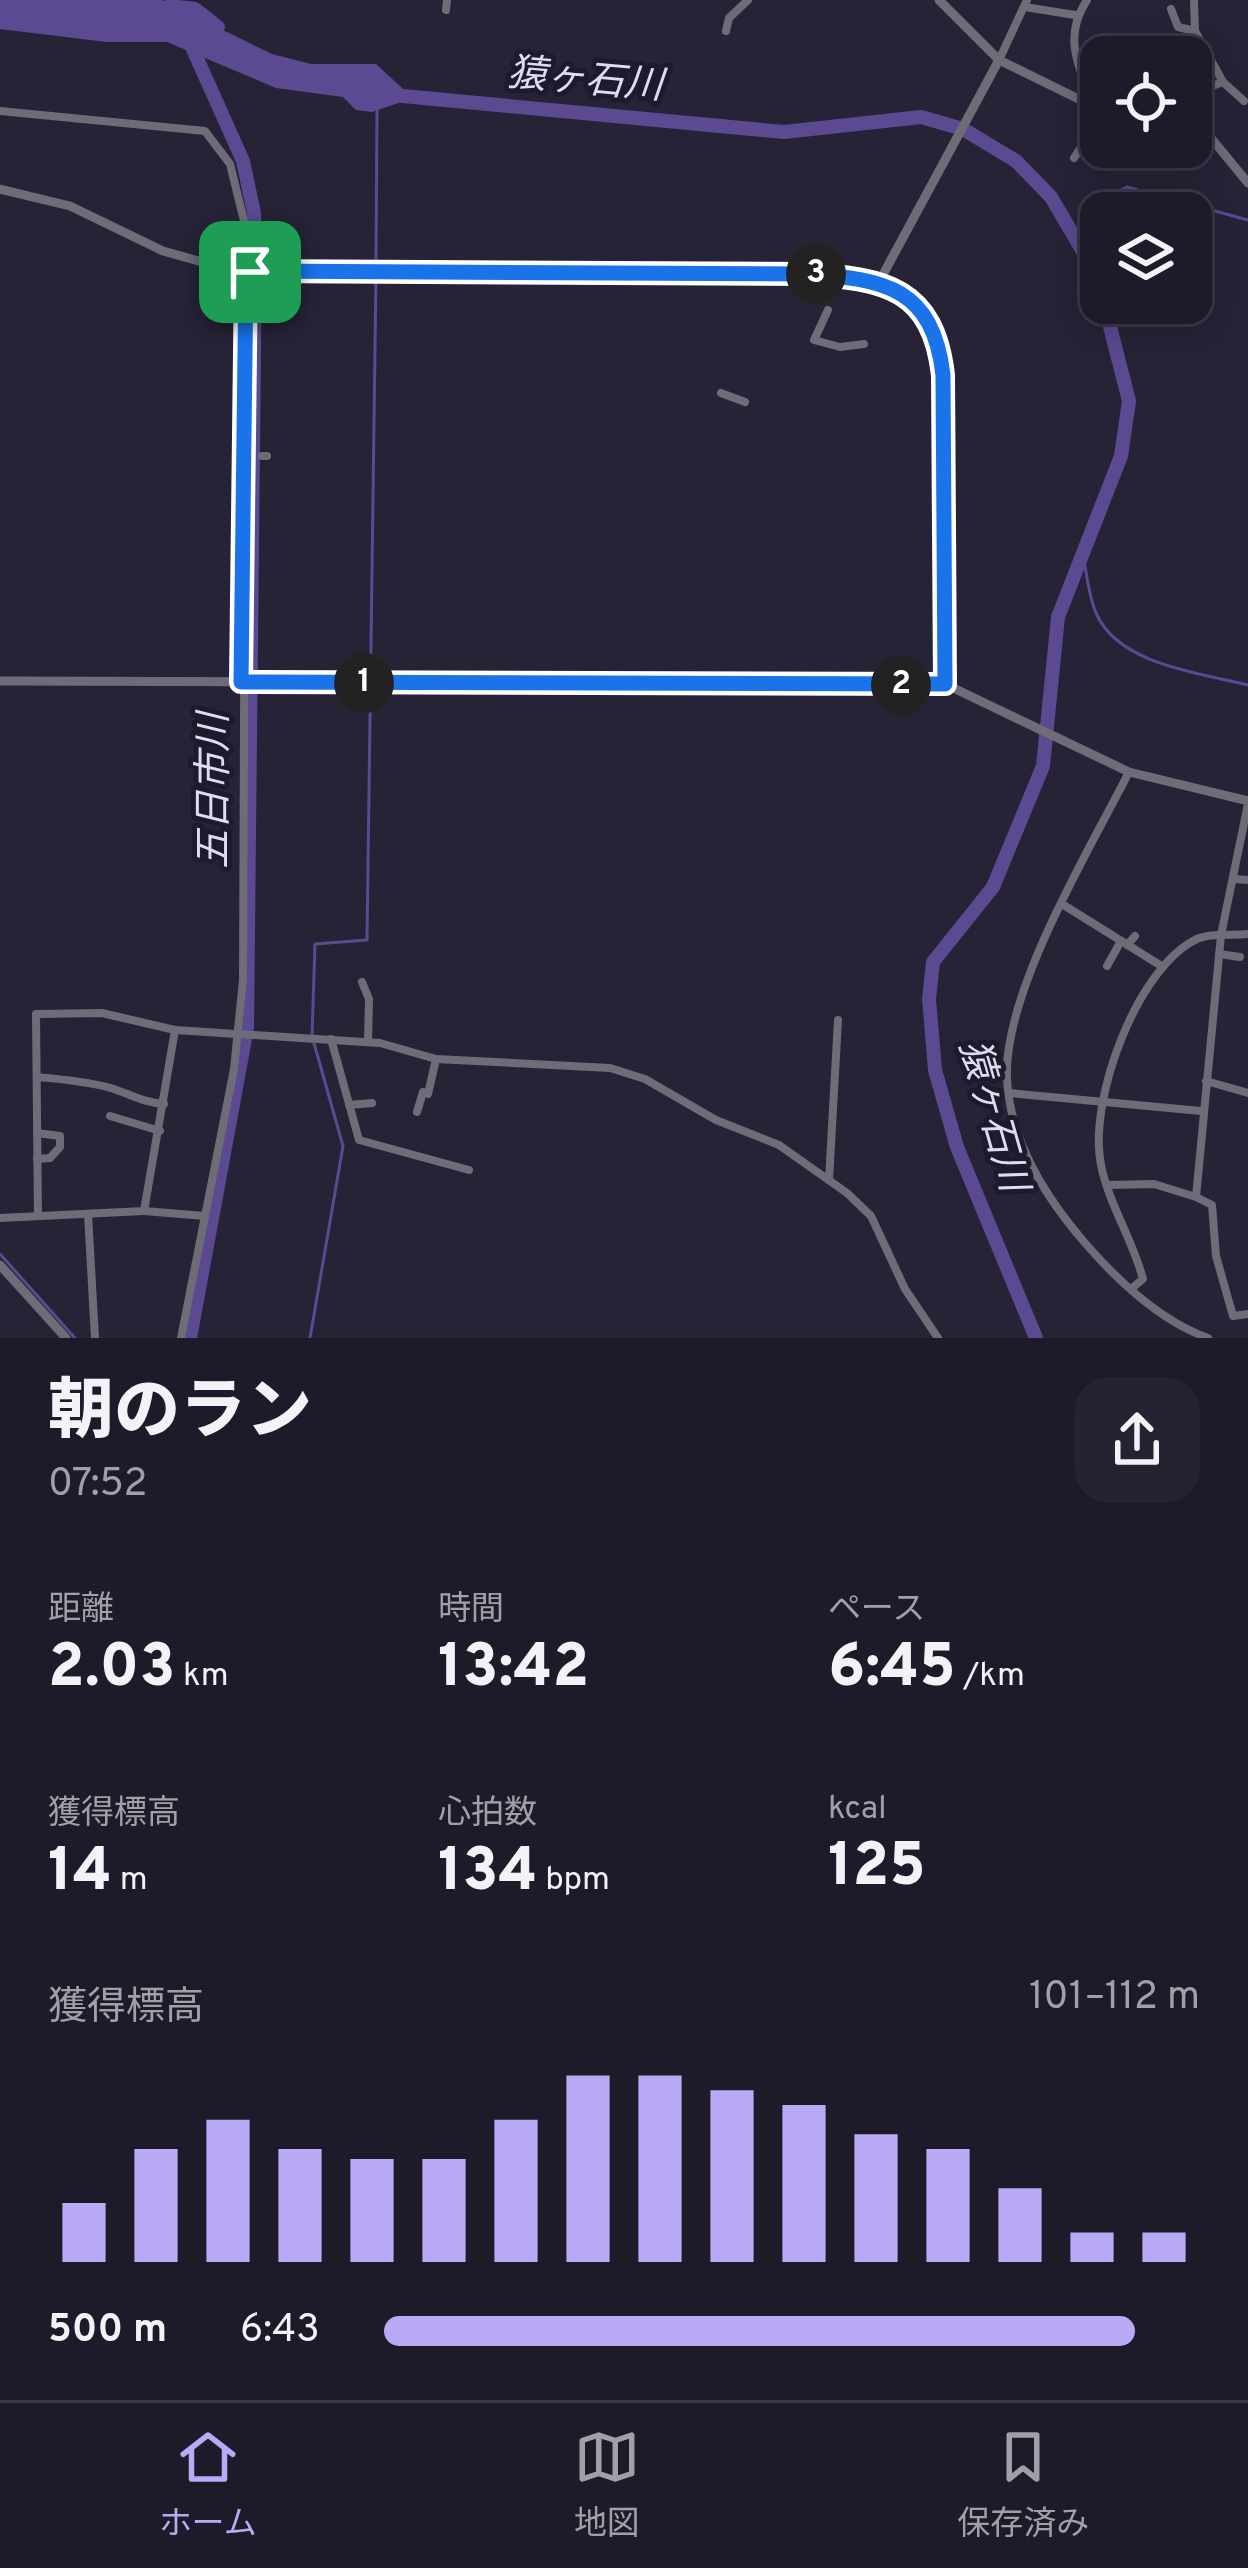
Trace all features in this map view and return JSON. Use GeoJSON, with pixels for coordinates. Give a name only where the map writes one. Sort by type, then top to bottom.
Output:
{"type":"FeatureCollection","features":[{"type":"Feature","properties":{"kind":"street"},"geometry":{"type":"LineString","coordinates":[[726,31],[730,17],[748,0]]}},
{"type":"Feature","properties":{"kind":"street"},"geometry":{"type":"LineString","coordinates":[[939,0],[999,60],[1080,101]]}},
{"type":"Feature","properties":{"kind":"street"},"geometry":{"type":"LineString","coordinates":[[1080,66],[1074,52],[1076,15],[1087,0]]}},
{"type":"Feature","properties":{"kind":"street"},"geometry":{"type":"LineString","coordinates":[[1194,0],[1195,31],[1223,82],[1244,101]]}},
{"type":"Feature","properties":{"kind":"street"},"geometry":{"type":"LineString","coordinates":[[879,282],[1026,3],[1076,15]]}},
{"type":"Feature","properties":{"kind":"street"},"geometry":{"type":"LineString","coordinates":[[1171,9],[1178,27],[1195,31]]}},
{"type":"Feature","properties":{"kind":"street"},"geometry":{"type":"LineString","coordinates":[[1212,86],[1223,82]]}},
{"type":"Feature","properties":{"kind":"street"},"geometry":{"type":"LineString","coordinates":[[0,112],[205,130],[230,164],[240,197],[248,271],[243,980],[239,1033],[181,1338]]}},
{"type":"Feature","properties":{"kind":"street"},"geometry":{"type":"LineString","coordinates":[[1212,139],[1248,183]]}},
{"type":"Feature","properties":{"kind":"street"},"geometry":{"type":"LineString","coordinates":[[1074,158],[1080,147]]}},
{"type":"Feature","properties":{"kind":"street"},"geometry":{"type":"LineString","coordinates":[[0,189],[70,206],[164,251],[248,271],[808,274],[879,282],[922,310],[940,351],[945,684]]}},
{"type":"Feature","properties":{"kind":"street"},"geometry":{"type":"LineString","coordinates":[[828,310],[814,340],[840,347],[864,344]]}},
{"type":"Feature","properties":{"kind":"street"},"geometry":{"type":"LineString","coordinates":[[721,393],[745,402]]}},
{"type":"Feature","properties":{"kind":"street"},"geometry":{"type":"LineString","coordinates":[[0,681],[945,684],[1129,772],[1248,803],[1221,935],[1196,1197]]}},
{"type":"Feature","properties":{"kind":"street"},"geometry":{"type":"LineString","coordinates":[[1129,772],[1062,904],[1009,1047],[1009,1094],[1019,1138],[1057,1208],[1130,1289],[1208,1338]]}},
{"type":"Feature","properties":{"kind":"street"},"geometry":{"type":"LineString","coordinates":[[1233,879],[1248,880]]}},
{"type":"Feature","properties":{"kind":"street"},"geometry":{"type":"LineString","coordinates":[[1062,904],[1163,967]]}},
{"type":"Feature","properties":{"kind":"street"},"geometry":{"type":"LineString","coordinates":[[1130,1289],[1143,1279],[1099,1152],[1103,1102],[1116,1050],[1163,967],[1198,938],[1248,934]]}},
{"type":"Feature","properties":{"kind":"street"},"geometry":{"type":"LineString","coordinates":[[1107,966],[1135,936]]}},
{"type":"Feature","properties":{"kind":"street"},"geometry":{"type":"LineString","coordinates":[[1219,955],[1240,957]]}},
{"type":"Feature","properties":{"kind":"street"},"geometry":{"type":"LineString","coordinates":[[362,982],[369,999],[368,1042]]}},
{"type":"Feature","properties":{"kind":"street"},"geometry":{"type":"LineString","coordinates":[[38,1216],[36,1015],[102,1013],[175,1030],[368,1042],[436,1059],[610,1068],[645,1079],[716,1120],[779,1145],[829,1180],[871,1216],[905,1289],[938,1338]]}},
{"type":"Feature","properties":{"kind":"street"},"geometry":{"type":"LineString","coordinates":[[829,1180],[838,1020]]}},
{"type":"Feature","properties":{"kind":"street"},"geometry":{"type":"LineString","coordinates":[[144,1211],[175,1030]]}},
{"type":"Feature","properties":{"kind":"street"},"geometry":{"type":"LineString","coordinates":[[331,1039],[359,1140],[370,1147],[469,1170]]}},
{"type":"Feature","properties":{"kind":"street"},"geometry":{"type":"LineString","coordinates":[[417,1112],[423,1092],[428,1094],[436,1059]]}},
{"type":"Feature","properties":{"kind":"street"},"geometry":{"type":"LineString","coordinates":[[37,1077],[82,1081],[113,1088],[135,1102],[164,1104]]}},
{"type":"Feature","properties":{"kind":"street"},"geometry":{"type":"LineString","coordinates":[[1205,1081],[1248,1093]]}},
{"type":"Feature","properties":{"kind":"street"},"geometry":{"type":"LineString","coordinates":[[1009,1094],[1202,1111]]}},
{"type":"Feature","properties":{"kind":"street"},"geometry":{"type":"LineString","coordinates":[[349,1106],[372,1103]]}},
{"type":"Feature","properties":{"kind":"street"},"geometry":{"type":"LineString","coordinates":[[110,1116],[160,1131]]}},
{"type":"Feature","properties":{"kind":"street"},"geometry":{"type":"LineString","coordinates":[[37,1132],[60,1136],[60,1147],[50,1158],[37,1159]]}},
{"type":"Feature","properties":{"kind":"street"},"geometry":{"type":"LineString","coordinates":[[1107,1185],[1154,1184],[1212,1205],[1216,1256],[1232,1316],[1248,1314]]}},
{"type":"Feature","properties":{"kind":"street"},"geometry":{"type":"LineString","coordinates":[[0,1218],[144,1211],[205,1216]]}},
{"type":"Feature","properties":{"kind":"street"},"geometry":{"type":"LineString","coordinates":[[88,1214],[95,1338]]}},
{"type":"Feature","properties":{"kind":"street"},"geometry":{"type":"LineString","coordinates":[[0,1264],[66,1338]]}},
{"type":"Feature","properties":{"kind":"shaded area"},"geometry":{"type":"Polygon","coordinates":[[[0,0],[162,0],[272,54],[311,64],[376,64],[413,98],[372,112],[356,110],[343,97],[276,88],[167,42],[106,42],[0,29],[0,0]]]}},
{"type":"Feature","properties":{"kind":"waterway","name":"猿ヶ石川"},"geometry":{"type":"LineString","coordinates":[[169,6],[195,9],[218,27]]}},
{"type":"Feature","properties":{"kind":"waterway","name":"五日市川"},"geometry":{"type":"LineString","coordinates":[[187,36],[243,161],[254,213],[255,256],[247,1028],[190,1338]]}},
{"type":"Feature","properties":{"kind":"waterway","name":"猿ヶ石川"},"geometry":{"type":"LineString","coordinates":[[392,95],[784,132],[921,117],[963,129],[1016,161],[1051,197],[1080,246]]}},
{"type":"Feature","properties":{"kind":"waterway"},"geometry":{"type":"LineString","coordinates":[[376,265],[377,107]]}},
{"type":"Feature","properties":{"kind":"waterway"},"geometry":{"type":"LineString","coordinates":[[1117,192],[1127,187],[1145,192]]}},
{"type":"Feature","properties":{"kind":"waterway"},"geometry":{"type":"LineString","coordinates":[[1212,210],[1248,220]]}},
{"type":"Feature","properties":{"kind":"waterway"},"geometry":{"type":"LineString","coordinates":[[310,1338],[343,1146],[312,1036],[315,944],[367,940],[376,275]]}},
{"type":"Feature","properties":{"kind":"waterway","name":"猿ヶ石川"},"geometry":{"type":"LineString","coordinates":[[1036,1338],[957,1147],[935,1070],[929,999],[933,962],[993,887],[1043,766],[1058,617],[1121,456],[1129,401],[1109,324]]}},
{"type":"Feature","properties":{"kind":"waterway"},"geometry":{"type":"LineString","coordinates":[[1082,551],[1097,615],[1124,645],[1164,664],[1248,685]]}},
{"type":"Feature","properties":{"kind":"waterway"},"geometry":{"type":"LineString","coordinates":[[0,1254],[75,1338]]}},
{"type":"Feature","properties":{"kind":"route"},"geometry":{"type":"LineString","coordinates":[[246,271],[250,272],[808,274],[865,278],[902,293],[922,310],[935,333],[943,375],[945,684],[241,682],[246,271]]}}]}
